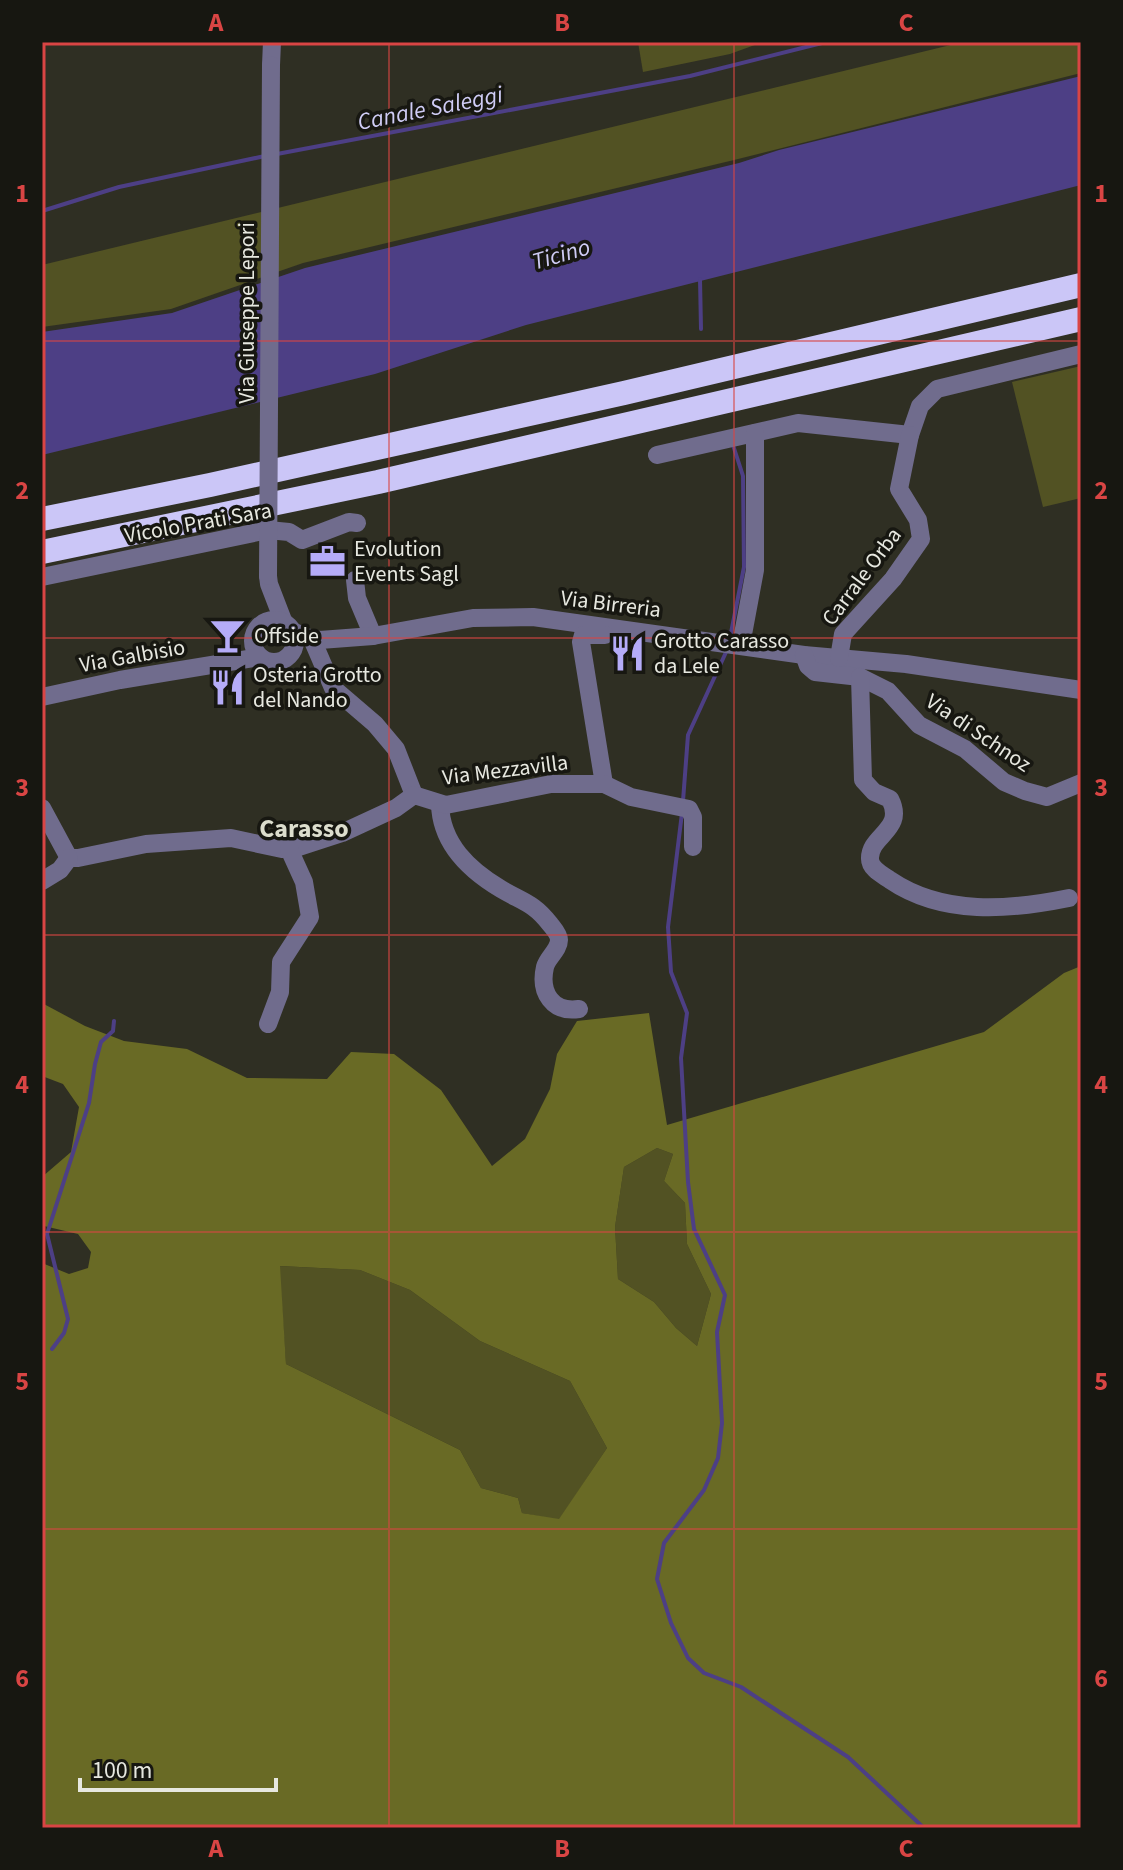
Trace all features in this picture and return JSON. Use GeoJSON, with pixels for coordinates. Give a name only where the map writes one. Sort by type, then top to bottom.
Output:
{"type":"FeatureCollection","features":[{"type":"Feature","properties":{"kind":"highway"},"geometry":{"type":"LineString","coordinates":[[42,519],[624,393],[1081,285]]}},
{"type":"Feature","properties":{"kind":"highway"},"geometry":{"type":"LineString","coordinates":[[42,552],[378,482],[1081,319]]}},
{"type":"Feature","properties":{"kind":"street","name":"Via Giuseppe Lepori"},"geometry":{"type":"LineString","coordinates":[[257,642],[269,580],[272,42]]}},
{"type":"Feature","properties":{"kind":"street"},"geometry":{"type":"LineString","coordinates":[[657,455],[798,423],[910,435],[920,406],[937,389],[1081,354]]}},
{"type":"Feature","properties":{"kind":"street"},"geometry":{"type":"LineString","coordinates":[[738,645],[755,570],[755,433]]}},
{"type":"Feature","properties":{"kind":"street","name":"Carrale Orba"},"geometry":{"type":"LineString","coordinates":[[839,658],[843,634],[893,579],[921,539],[918,520],[899,489],[910,435]]}},
{"type":"Feature","properties":{"kind":"street","name":"Vicolo Prati Sara"},"geometry":{"type":"LineString","coordinates":[[42,577],[268,530],[289,532],[302,540],[349,522],[357,523]]}},
{"type":"Feature","properties":{"kind":"street","name":"Via Giuseppe Lepori"},"geometry":{"type":"LineString","coordinates":[[269,580],[288,627]]}},
{"type":"Feature","properties":{"kind":"street"},"geometry":{"type":"LineString","coordinates":[[355,580],[357,598],[373,636]]}},
{"type":"Feature","properties":{"kind":"street","name":"Via Birreria"},"geometry":{"type":"LineString","coordinates":[[291,653],[450,621],[533,617],[804,655],[906,664],[1081,690]]}},
{"type":"Feature","properties":{"kind":"street"},"geometry":{"type":"LineString","coordinates":[[273,620],[288,627],[295,642],[291,653],[277,662],[257,642],[273,620]]}},
{"type":"Feature","properties":{"kind":"street","name":"Via Birreria"},"geometry":{"type":"LineString","coordinates":[[288,627],[314,646]]}},
{"type":"Feature","properties":{"kind":"street"},"geometry":{"type":"LineString","coordinates":[[604,784],[581,639],[584,635],[610,635],[615,628]]}},
{"type":"Feature","properties":{"kind":"street","name":"Via Galbisio"},"geometry":{"type":"LineString","coordinates":[[42,697],[230,662],[257,642]]}},
{"type":"Feature","properties":{"kind":"street"},"geometry":{"type":"LineString","coordinates":[[314,646],[333,688],[391,741],[406,769],[414,795]]}},
{"type":"Feature","properties":{"kind":"street"},"geometry":{"type":"LineString","coordinates":[[804,655],[808,666],[815,672],[860,677],[863,780],[874,792],[890,799],[894,813],[891,826],[872,852],[870,860],[873,867],[917,895],[963,906],[1026,907],[1069,898]]}},
{"type":"Feature","properties":{"kind":"street","name":"Via di Schnoz"},"geometry":{"type":"LineString","coordinates":[[860,677],[893,694],[919,725],[965,749],[1004,782],[1047,797],[1081,783]]}},
{"type":"Feature","properties":{"kind":"street","name":"Via Mezzavilla"},"geometry":{"type":"LineString","coordinates":[[69,858],[146,844],[231,838],[289,849],[342,833],[396,808],[414,795],[440,804],[458,803],[551,784],[604,784],[631,797],[687,808],[693,817],[693,847]]}},
{"type":"Feature","properties":{"kind":"street"},"geometry":{"type":"LineString","coordinates":[[440,804],[446,837],[459,856],[494,885],[534,905],[557,933],[558,944],[544,970],[547,997],[564,1010],[579,1009]]}},
{"type":"Feature","properties":{"kind":"street"},"geometry":{"type":"LineString","coordinates":[[42,808],[69,858],[60,870],[42,881]]}},
{"type":"Feature","properties":{"kind":"street"},"geometry":{"type":"LineString","coordinates":[[268,1024],[280,992],[281,962],[310,917],[304,882],[289,849]]}},
{"type":"Feature","properties":{"kind":"shaded area"},"geometry":{"type":"Polygon","coordinates":[[[638,42],[763,42],[730,54],[643,72],[638,42]]]}},
{"type":"Feature","properties":{"kind":"shaded area"},"geometry":{"type":"Polygon","coordinates":[[[963,42],[1081,42],[1081,73],[303,263],[171,309],[42,327],[42,265],[963,42]]]}},
{"type":"Feature","properties":{"kind":"shaded area"},"geometry":{"type":"Polygon","coordinates":[[[1081,366],[1081,498],[1043,507],[1012,382],[1081,366]]]}},
{"type":"Feature","properties":{"kind":"shaded area"},"geometry":{"type":"Polygon","coordinates":[[[1081,966],[1081,1828],[42,1828],[42,1263],[69,1274],[88,1268],[91,1252],[78,1234],[44,1226],[42,1222],[42,1177],[71,1152],[79,1107],[63,1084],[42,1076],[42,1003],[85,1026],[124,1041],[187,1049],[247,1078],[327,1079],[351,1052],[394,1054],[441,1090],[492,1166],[525,1139],[550,1089],[557,1054],[577,1021],[649,1013],[667,1125],[984,1032],[1064,973],[1081,966]],[[657,1148],[624,1167],[615,1227],[618,1279],[654,1302],[676,1328],[697,1346],[711,1294],[687,1244],[685,1203],[664,1181],[673,1154],[657,1148]],[[280,1266],[286,1364],[460,1450],[481,1488],[518,1498],[522,1513],[559,1519],[607,1448],[570,1381],[480,1341],[410,1290],[360,1270],[280,1266]]]}},
{"type":"Feature","properties":{"kind":"shaded area"},"geometry":{"type":"Polygon","coordinates":[[[657,1148],[673,1154],[664,1181],[685,1203],[687,1244],[711,1294],[697,1346],[676,1328],[654,1302],[618,1279],[615,1227],[624,1167],[657,1148]]]}},
{"type":"Feature","properties":{"kind":"shaded area"},"geometry":{"type":"Polygon","coordinates":[[[279,1266],[360,1270],[410,1290],[480,1341],[570,1381],[607,1448],[559,1520],[522,1513],[518,1498],[481,1488],[460,1450],[286,1364],[279,1266]]]}},
{"type":"Feature","properties":{"kind":"water","name":"Ticino"},"geometry":{"type":"Polygon","coordinates":[[[1081,76],[1081,185],[526,325],[375,374],[42,455],[42,332],[172,313],[305,268],[1081,76]]]}},
{"type":"Feature","properties":{"kind":"waterway","name":"Canale Saleggi"},"geometry":{"type":"LineString","coordinates":[[277,154],[690,76],[826,42]]}},
{"type":"Feature","properties":{"kind":"waterway","name":"Canale Saleggi"},"geometry":{"type":"LineString","coordinates":[[42,211],[119,187],[265,156]]}},
{"type":"Feature","properties":{"kind":"waterway"},"geometry":{"type":"LineString","coordinates":[[700,279],[701,329]]}},
{"type":"Feature","properties":{"kind":"waterway"},"geometry":{"type":"LineString","coordinates":[[730,638],[744,567],[743,476],[732,442]]}},
{"type":"Feature","properties":{"kind":"waterway"},"geometry":{"type":"LineString","coordinates":[[683,801],[688,735],[727,650]]}},
{"type":"Feature","properties":{"kind":"waterway"},"geometry":{"type":"LineString","coordinates":[[682,813],[668,927],[671,972],[687,1013],[681,1058],[688,1182],[694,1229],[725,1295],[717,1332],[722,1423],[718,1458],[704,1490],[664,1543],[657,1579],[671,1623],[688,1658],[704,1673],[741,1687],[848,1757],[924,1828]]}},
{"type":"Feature","properties":{"kind":"waterway"},"geometry":{"type":"LineString","coordinates":[[52,1349],[64,1333],[68,1319],[47,1234],[89,1103],[101,1042],[113,1031],[114,1021]]}},
{"type":"Feature","properties":{"kind":"place","name":"Evolution Events Sagl"},"geometry":{"type":"Point","coordinates":[328,561]}},
{"type":"Feature","properties":{"kind":"place","name":"Offside"},"geometry":{"type":"Point","coordinates":[228,635]}},
{"type":"Feature","properties":{"kind":"place","name":"Grotto Carasso da Lele"},"geometry":{"type":"Point","coordinates":[628,653]}},
{"type":"Feature","properties":{"kind":"place","name":"Osteria Grotto del Nando"},"geometry":{"type":"Point","coordinates":[227,687]}},
{"type":"Feature","properties":{"kind":"district","name":"Carasso"},"geometry":{"type":"Point","coordinates":[304,828]}}]}
